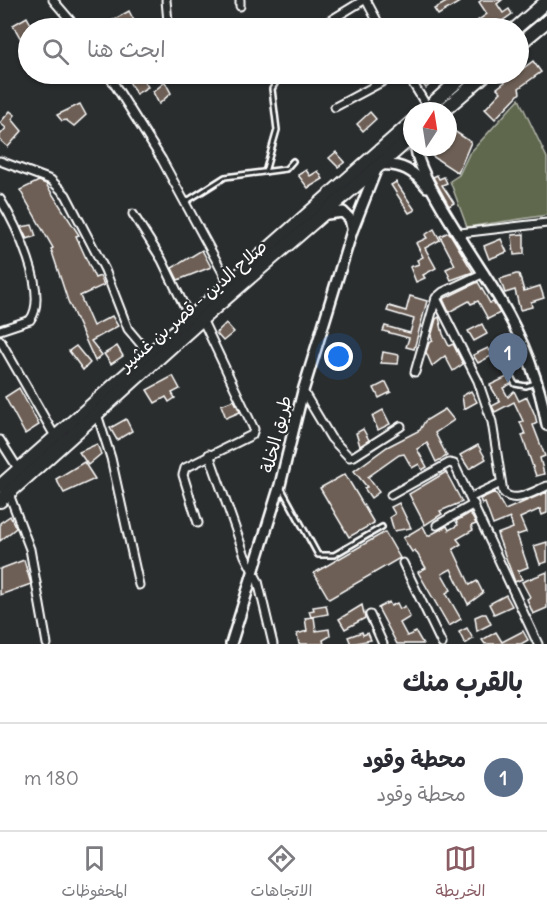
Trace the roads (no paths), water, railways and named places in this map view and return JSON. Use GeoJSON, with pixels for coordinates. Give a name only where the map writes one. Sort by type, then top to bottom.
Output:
{"type":"FeatureCollection","features":[{"type":"Feature","properties":{"kind":"highway"},"geometry":{"type":"LineString","coordinates":[[527,18],[547,1]]}},
{"type":"Feature","properties":{"kind":"highway"},"geometry":{"type":"LineString","coordinates":[[529,36],[547,21]]}},
{"type":"Feature","properties":{"kind":"highway"},"geometry":{"type":"LineString","coordinates":[[434,102],[455,84]]}},
{"type":"Feature","properties":{"kind":"highway"},"geometry":{"type":"LineString","coordinates":[[453,102],[474,84]]}},
{"type":"Feature","properties":{"kind":"highway"},"geometry":{"type":"LineString","coordinates":[[3,494],[19,470],[149,354],[196,319],[229,284],[403,130]]}},
{"type":"Feature","properties":{"kind":"highway","name":"صلاح الدين - قصر بن غشير"},"geometry":{"type":"LineString","coordinates":[[3,494],[97,414],[196,319],[324,215],[403,145]]}},
{"type":"Feature","properties":{"kind":"street"},"geometry":{"type":"LineString","coordinates":[[53,0],[68,18]]}},
{"type":"Feature","properties":{"kind":"street"},"geometry":{"type":"LineString","coordinates":[[166,0],[168,18]]}},
{"type":"Feature","properties":{"kind":"street"},"geometry":{"type":"LineString","coordinates":[[335,18],[365,0],[375,18]]}},
{"type":"Feature","properties":{"kind":"street"},"geometry":{"type":"LineString","coordinates":[[114,84],[162,160],[229,284]]}},
{"type":"Feature","properties":{"kind":"street"},"geometry":{"type":"LineString","coordinates":[[335,107],[378,84]]}},
{"type":"Feature","properties":{"kind":"street"},"geometry":{"type":"LineString","coordinates":[[412,84],[422,102]]}},
{"type":"Feature","properties":{"kind":"street"},"geometry":{"type":"LineString","coordinates":[[417,156],[418,163],[440,203],[460,232],[526,349],[546,408],[547,425]]}},
{"type":"Feature","properties":{"kind":"street"},"geometry":{"type":"LineString","coordinates":[[0,161],[51,180],[66,195],[105,270],[124,322],[149,354]]}},
{"type":"Feature","properties":{"kind":"street"},"geometry":{"type":"LineString","coordinates":[[378,166],[397,165],[412,172],[440,203]]}},
{"type":"Feature","properties":{"kind":"street","name":"طريق الخلة"},"geometry":{"type":"LineString","coordinates":[[231,644],[280,485],[303,391],[352,231],[378,166]]}},
{"type":"Feature","properties":{"kind":"street"},"geometry":{"type":"LineString","coordinates":[[0,199],[32,268],[36,304],[30,320],[0,330]]}},
{"type":"Feature","properties":{"kind":"street"},"geometry":{"type":"LineString","coordinates":[[324,215],[343,212],[350,219],[352,231]]}},
{"type":"Feature","properties":{"kind":"street"},"geometry":{"type":"LineString","coordinates":[[133,214],[196,319],[254,429],[252,435],[189,464],[183,472],[198,523]]}},
{"type":"Feature","properties":{"kind":"street"},"geometry":{"type":"LineString","coordinates":[[460,232],[547,223]]}},
{"type":"Feature","properties":{"kind":"street"},"geometry":{"type":"LineString","coordinates":[[415,372],[436,298],[443,292],[484,273]]}},
{"type":"Feature","properties":{"kind":"street"},"geometry":{"type":"LineString","coordinates":[[436,298],[478,381],[492,423],[503,492],[512,498],[547,486]]}},
{"type":"Feature","properties":{"kind":"street"},"geometry":{"type":"LineString","coordinates":[[0,340],[56,438]]}},
{"type":"Feature","properties":{"kind":"street"},"geometry":{"type":"LineString","coordinates":[[303,391],[331,438],[349,457],[401,426]]}},
{"type":"Feature","properties":{"kind":"street"},"geometry":{"type":"LineString","coordinates":[[97,414],[111,458],[139,585]]}},
{"type":"Feature","properties":{"kind":"street"},"geometry":{"type":"LineString","coordinates":[[0,440],[19,470]]}},
{"type":"Feature","properties":{"kind":"street"},"geometry":{"type":"LineString","coordinates":[[209,454],[245,556],[253,569],[273,644]]}},
{"type":"Feature","properties":{"kind":"street"},"geometry":{"type":"LineString","coordinates":[[390,495],[452,462],[473,500],[539,644],[547,640]]}},
{"type":"Feature","properties":{"kind":"street"},"geometry":{"type":"LineString","coordinates":[[437,525],[501,483]]}},
{"type":"Feature","properties":{"kind":"street"},"geometry":{"type":"LineString","coordinates":[[3,494],[30,549],[47,644]]}},
{"type":"Feature","properties":{"kind":"street"},"geometry":{"type":"LineString","coordinates":[[403,563],[442,644]]}},
{"type":"Feature","properties":{"kind":"street"},"geometry":{"type":"LineString","coordinates":[[370,615],[383,644]]}},
{"type":"Feature","properties":{"kind":"lane"},"geometry":{"type":"LineString","coordinates":[[265,172],[277,129],[272,89],[275,84]]}},
{"type":"Feature","properties":{"kind":"lane"},"geometry":{"type":"LineString","coordinates":[[185,202],[225,177],[286,169],[293,161]]}},
{"type":"Feature","properties":{"kind":"lane"},"geometry":{"type":"LineString","coordinates":[[526,349],[506,367],[519,386],[537,382]]}},
{"type":"Feature","properties":{"kind":"lane"},"geometry":{"type":"LineString","coordinates":[[280,485],[318,555],[334,555],[382,526]]}},
{"type":"Feature","properties":{"kind":"place","name":"محطة وقود"},"geometry":{"type":"Point","coordinates":[508,383]}}]}
